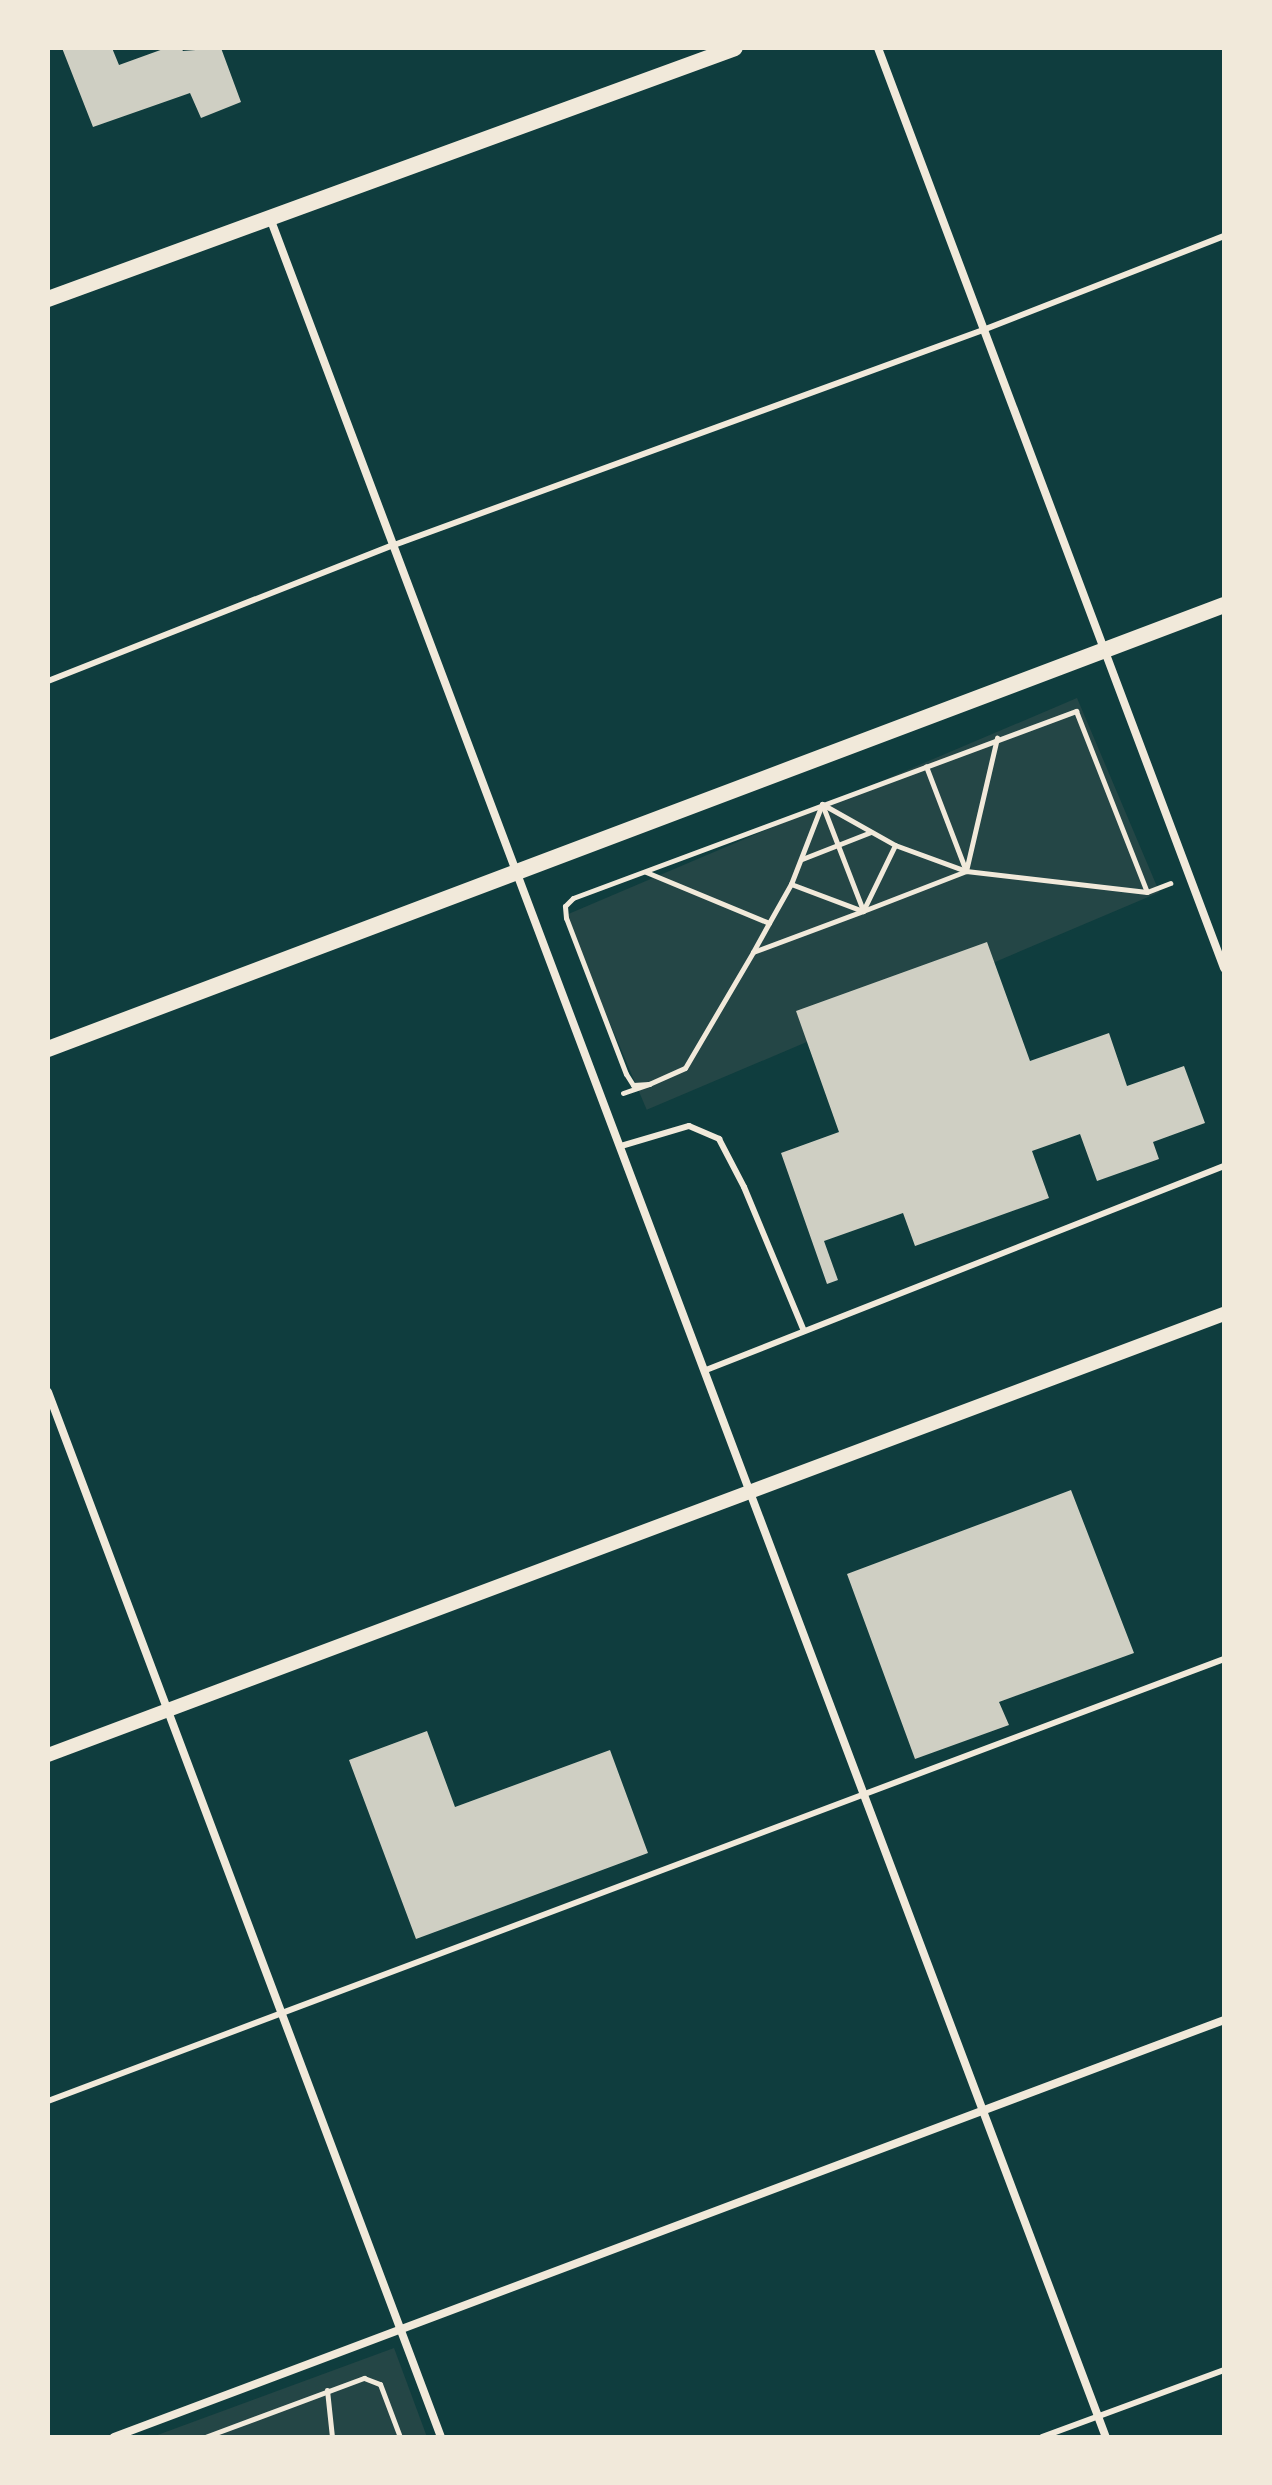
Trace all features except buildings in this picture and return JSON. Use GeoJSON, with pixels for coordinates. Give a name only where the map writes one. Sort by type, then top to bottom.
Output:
{"type":"FeatureCollection","features":[{"type":"Feature","properties":{"kind":"main road"},"geometry":{"type":"LineString","coordinates":[[48,299],[735,48]]}},
{"type":"Feature","properties":{"kind":"main road"},"geometry":{"type":"LineString","coordinates":[[48,1049],[1224,605]]}},
{"type":"Feature","properties":{"kind":"street"},"geometry":{"type":"LineString","coordinates":[[878,48],[1103,651],[1223,962]]}},
{"type":"Feature","properties":{"kind":"street"},"geometry":{"type":"LineString","coordinates":[[270,217],[1106,2437]]}},
{"type":"Feature","properties":{"kind":"street"},"geometry":{"type":"LineString","coordinates":[[48,1755],[1224,1314]]}},
{"type":"Feature","properties":{"kind":"street"},"geometry":{"type":"LineString","coordinates":[[48,1392],[441,2437]]}},
{"type":"Feature","properties":{"kind":"street"},"geometry":{"type":"LineString","coordinates":[[114,2437],[1224,2020]]}},
{"type":"Feature","properties":{"kind":"lane"},"geometry":{"type":"LineString","coordinates":[[48,681],[394,545],[983,330],[1224,236]]}},
{"type":"Feature","properties":{"kind":"lane"},"geometry":{"type":"LineString","coordinates":[[621,1146],[689,1126],[719,1139],[744,1187],[804,1331]]}},
{"type":"Feature","properties":{"kind":"lane"},"geometry":{"type":"LineString","coordinates":[[706,1370],[1224,1166]]}},
{"type":"Feature","properties":{"kind":"lane"},"geometry":{"type":"LineString","coordinates":[[48,2101],[1224,1659]]}},
{"type":"Feature","properties":{"kind":"lane"},"geometry":{"type":"LineString","coordinates":[[1042,2437],[1224,2370]]}},
{"type":"Feature","properties":{"kind":"path"},"geometry":{"type":"LineString","coordinates":[[649,1084],[638,1087],[629,1080],[577,949],[565,906],[573,898],[1076,711],[1147,892]]}},
{"type":"Feature","properties":{"kind":"path"},"geometry":{"type":"LineString","coordinates":[[966,871],[997,738]]}},
{"type":"Feature","properties":{"kind":"path"},"geometry":{"type":"LineString","coordinates":[[926,766],[966,871]]}},
{"type":"Feature","properties":{"kind":"path"},"geometry":{"type":"LineString","coordinates":[[822,804],[895,845],[966,871],[1147,892],[1189,876]]}},
{"type":"Feature","properties":{"kind":"path"},"geometry":{"type":"LineString","coordinates":[[822,804],[863,911]]}},
{"type":"Feature","properties":{"kind":"path"},"geometry":{"type":"LineString","coordinates":[[603,1100],[685,1068],[791,884],[822,804]]}},
{"type":"Feature","properties":{"kind":"path"},"geometry":{"type":"LineString","coordinates":[[801,859],[872,832]]}},
{"type":"Feature","properties":{"kind":"path"},"geometry":{"type":"LineString","coordinates":[[863,911],[895,845]]}},
{"type":"Feature","properties":{"kind":"path"},"geometry":{"type":"LineString","coordinates":[[753,952],[966,871]]}},
{"type":"Feature","properties":{"kind":"path"},"geometry":{"type":"LineString","coordinates":[[645,872],[769,923]]}},
{"type":"Feature","properties":{"kind":"path"},"geometry":{"type":"LineString","coordinates":[[791,884],[863,911]]}},
{"type":"Feature","properties":{"kind":"path"},"geometry":{"type":"LineString","coordinates":[[322,2377],[328,2392],[332,2437]]}},
{"type":"Feature","properties":{"kind":"path"},"geometry":{"type":"LineString","coordinates":[[205,2437],[364,2378],[380,2384],[400,2437]]}},
{"type":"Feature","properties":{"kind":"shaded area"},"geometry":{"type":"Polygon","coordinates":[[[1077,698],[1159,892],[647,1110],[564,916],[1077,698]]]}},
{"type":"Feature","properties":{"kind":"shaded area"},"geometry":{"type":"Polygon","coordinates":[[[394,2348],[427,2437],[152,2437],[394,2348]]]}}]}
